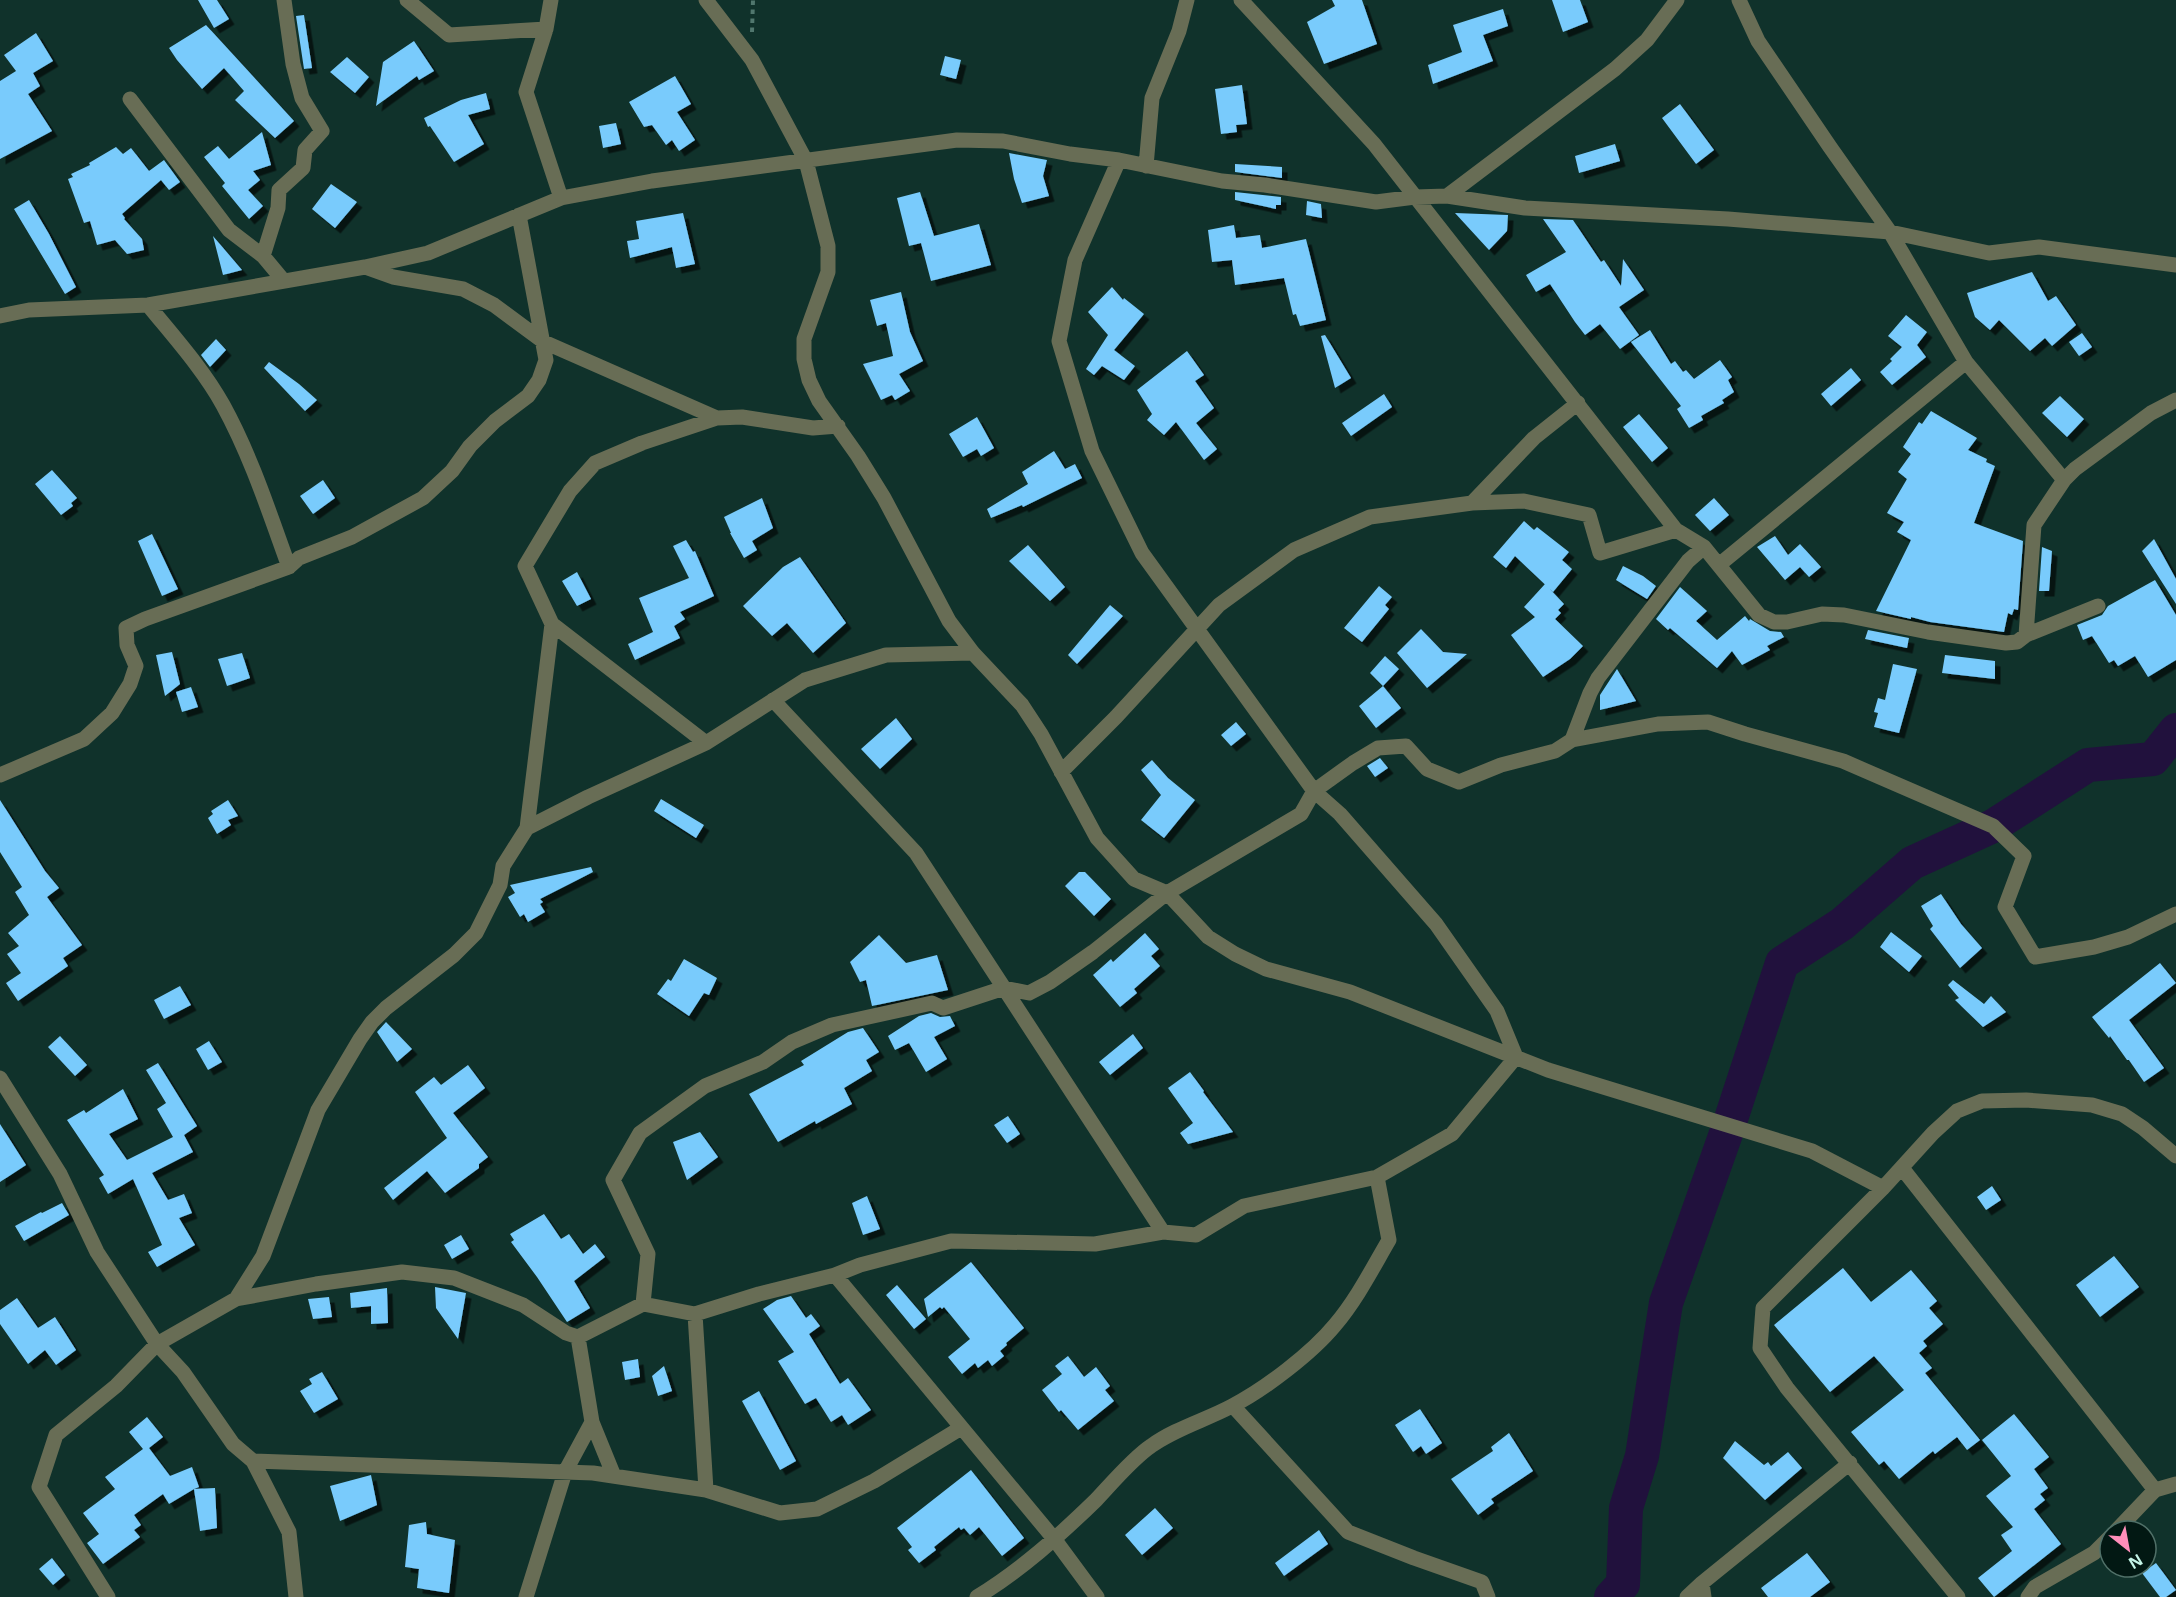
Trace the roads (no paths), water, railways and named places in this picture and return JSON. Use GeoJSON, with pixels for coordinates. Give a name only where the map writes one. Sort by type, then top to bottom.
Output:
{"type":"FeatureCollection","features":[{"type":"Feature","properties":{"kind":"street"},"geometry":{"type":"LineString","coordinates":[[263,256],[278,208],[279,190],[303,168],[305,150],[322,131],[302,98],[293,64],[284,0]]}},
{"type":"Feature","properties":{"kind":"street"},"geometry":{"type":"LineString","coordinates":[[407,0],[449,35],[546,29]]}},
{"type":"Feature","properties":{"kind":"street"},"geometry":{"type":"LineString","coordinates":[[552,0],[546,29],[526,92],[561,198]]}},
{"type":"Feature","properties":{"kind":"street"},"geometry":{"type":"LineString","coordinates":[[706,0],[752,60],[806,161],[828,246],[828,272],[804,339],[804,359],[809,380],[819,401],[858,456],[890,508],[949,621],[973,653],[1022,705],[1041,734],[1097,838],[1134,879],[1167,892],[1208,937],[1235,954],[1266,969],[1350,992],[1516,1057],[1627,1095],[1812,1151],[1884,1188]]}},
{"type":"Feature","properties":{"kind":"street"},"geometry":{"type":"LineString","coordinates":[[1146,166],[1152,98],[1179,31],[1187,0]]}},
{"type":"Feature","properties":{"kind":"street"},"geometry":{"type":"LineString","coordinates":[[1240,0],[1374,144],[1676,530],[1704,547],[1759,615],[1774,622],[1787,622],[1822,614],[1844,615],[1928,632],[2006,643],[2017,642],[2026,635],[2098,606]]}},
{"type":"Feature","properties":{"kind":"street"},"geometry":{"type":"LineString","coordinates":[[1447,196],[1615,69],[1647,40],[1677,0]]}},
{"type":"Feature","properties":{"kind":"street"},"geometry":{"type":"LineString","coordinates":[[1739,0],[1758,41],[1890,232],[1966,362],[2064,480]]}},
{"type":"Feature","properties":{"kind":"street"},"geometry":{"type":"LineString","coordinates":[[130,99],[229,231],[263,256],[283,280]]}},
{"type":"Feature","properties":{"kind":"street"},"geometry":{"type":"LineString","coordinates":[[0,316],[29,310],[148,305],[365,267],[428,253],[561,198],[652,181],[957,140],[1003,141],[1070,154],[1119,160],[1222,181],[1265,185],[1376,202],[1447,196],[1525,208],[1749,220],[1890,232],[1989,253],[2039,246],[2176,265]]}},
{"type":"Feature","properties":{"kind":"street"},"geometry":{"type":"LineString","coordinates":[[1119,160],[1075,260],[1059,341],[1092,451],[1142,553],[1314,792],[1340,814],[1436,924],[1497,1011],[1516,1057]]}},
{"type":"Feature","properties":{"kind":"street"},"geometry":{"type":"LineString","coordinates":[[0,775],[84,739],[112,712],[130,684],[136,666],[127,645],[126,628],[289,567],[299,558],[352,537],[423,498],[452,471],[470,446],[495,421],[528,396],[539,380],[546,360],[519,215]]}},
{"type":"Feature","properties":{"kind":"street"},"geometry":{"type":"LineString","coordinates":[[365,267],[393,277],[463,289],[494,305],[543,342],[717,418]]}},
{"type":"Feature","properties":{"kind":"street"},"geometry":{"type":"LineString","coordinates":[[148,305],[198,369],[221,403],[240,439],[289,567]]}},
{"type":"Feature","properties":{"kind":"street"},"geometry":{"type":"LineString","coordinates":[[1720,564],[1966,362]]}},
{"type":"Feature","properties":{"kind":"street"},"geometry":{"type":"LineString","coordinates":[[2026,635],[2034,525],[2064,480],[2151,413],[2176,400]]}},
{"type":"Feature","properties":{"kind":"street"},"geometry":{"type":"LineString","coordinates":[[1472,503],[1534,438],[1578,403]]}},
{"type":"Feature","properties":{"kind":"street"},"geometry":{"type":"LineString","coordinates":[[706,743],[552,624],[525,566],[570,491],[595,463],[642,443],[717,418],[750,418],[813,428],[838,426]]}},
{"type":"Feature","properties":{"kind":"street"},"geometry":{"type":"LineString","coordinates":[[1061,772],[1219,605],[1294,550],[1370,517],[1472,503],[1524,501],[1589,515],[1600,553],[1676,530]]}},
{"type":"Feature","properties":{"kind":"street"},"geometry":{"type":"LineString","coordinates":[[1572,740],[1598,678],[1689,561],[1704,547]]}},
{"type":"Feature","properties":{"kind":"street"},"geometry":{"type":"LineString","coordinates":[[236,1299],[263,1256],[318,1110],[360,1039],[386,1008],[454,955],[476,933],[500,885],[503,866],[527,828],[552,624]]}},
{"type":"Feature","properties":{"kind":"street"},"geometry":{"type":"LineString","coordinates":[[527,828],[588,796],[706,743],[805,680],[886,655],[973,653]]}},
{"type":"Feature","properties":{"kind":"street"},"geometry":{"type":"LineString","coordinates":[[773,700],[916,853],[1163,1232]]}},
{"type":"Feature","properties":{"kind":"street"},"geometry":{"type":"LineString","coordinates":[[643,1304],[648,1254],[613,1180],[640,1133],[705,1086],[763,1062],[792,1042],[832,1024],[932,1003],[943,1008],[1004,988],[1029,993],[1050,982],[1093,952],[1167,892],[1301,814],[1314,792],[1353,763],[1378,748],[1406,746],[1426,769],[1459,782],[1501,765],[1555,751],[1572,740],[1658,724],[1708,722],[1843,761],[1993,826],[2025,856],[2005,907],[2035,957],[2094,947],[2128,937],[2176,914]]}},
{"type":"Feature","properties":{"kind":"street"},"geometry":{"type":"LineString","coordinates":[[107,1597],[39,1487],[56,1435],[116,1386],[157,1344],[236,1299],[316,1284],[402,1272],[454,1278],[523,1305],[566,1333],[578,1337],[643,1304],[695,1314],[759,1294],[835,1275],[860,1264],[951,1241],[1095,1244],[1163,1232],[1196,1235],[1244,1206],[1377,1177],[1452,1134],[1516,1057]]}},
{"type":"Feature","properties":{"kind":"street"},"geometry":{"type":"LineString","coordinates":[[0,1078],[60,1174],[97,1252],[157,1344],[183,1372],[233,1444],[253,1461],[289,1532],[296,1597]]}},
{"type":"Feature","properties":{"kind":"street"},"geometry":{"type":"LineString","coordinates":[[1958,1597],[1787,1388],[1760,1348],[1763,1308],[1884,1188],[1933,1133],[1957,1111],[1982,1101],[2026,1100],[2092,1105],[2122,1114],[2143,1128],[2176,1156]]}},
{"type":"Feature","properties":{"kind":"street"},"geometry":{"type":"LineString","coordinates":[[1902,1168],[2155,1490]]}},
{"type":"Feature","properties":{"kind":"street"},"geometry":{"type":"LineString","coordinates":[[977,1597],[994,1587],[1055,1540],[1150,1446],[1189,1424],[1233,1406],[1272,1380],[1312,1348],[1335,1325],[1361,1290],[1389,1240],[1377,1177]]}},
{"type":"Feature","properties":{"kind":"street"},"geometry":{"type":"LineString","coordinates":[[835,1275],[1055,1540],[1097,1597]]}},
{"type":"Feature","properties":{"kind":"street"},"geometry":{"type":"LineString","coordinates":[[695,1314],[706,1490]]}},
{"type":"Feature","properties":{"kind":"street"},"geometry":{"type":"LineString","coordinates":[[578,1337],[592,1422],[614,1476]]}},
{"type":"Feature","properties":{"kind":"street"},"geometry":{"type":"LineString","coordinates":[[1233,1406],[1348,1532],[1482,1582],[1488,1597]]}},
{"type":"Feature","properties":{"kind":"street"},"geometry":{"type":"LineString","coordinates":[[526,1597],[565,1472],[592,1422]]}},
{"type":"Feature","properties":{"kind":"street"},"geometry":{"type":"LineString","coordinates":[[253,1461],[565,1472],[614,1476],[706,1490],[780,1513],[817,1509],[874,1481],[961,1428]]}},
{"type":"Feature","properties":{"kind":"street"},"geometry":{"type":"LineString","coordinates":[[1687,1597],[1703,1590],[1850,1463]]}},
{"type":"Feature","properties":{"kind":"street"},"geometry":{"type":"LineString","coordinates":[[2127,1519],[2155,1490],[2176,1484]]}},
{"type":"Feature","properties":{"kind":"street"},"geometry":{"type":"LineString","coordinates":[[2028,1597],[2035,1587],[2098,1549]]}},
{"type":"Feature","properties":{"kind":"waterway"},"geometry":{"type":"LineString","coordinates":[[1611,1597],[1623,1584],[1626,1508],[1642,1456],[1666,1303],[1729,1125],[1782,963],[1842,924],[1912,863],[1993,826],[2088,765],[2153,759],[2176,730]]}}]}
